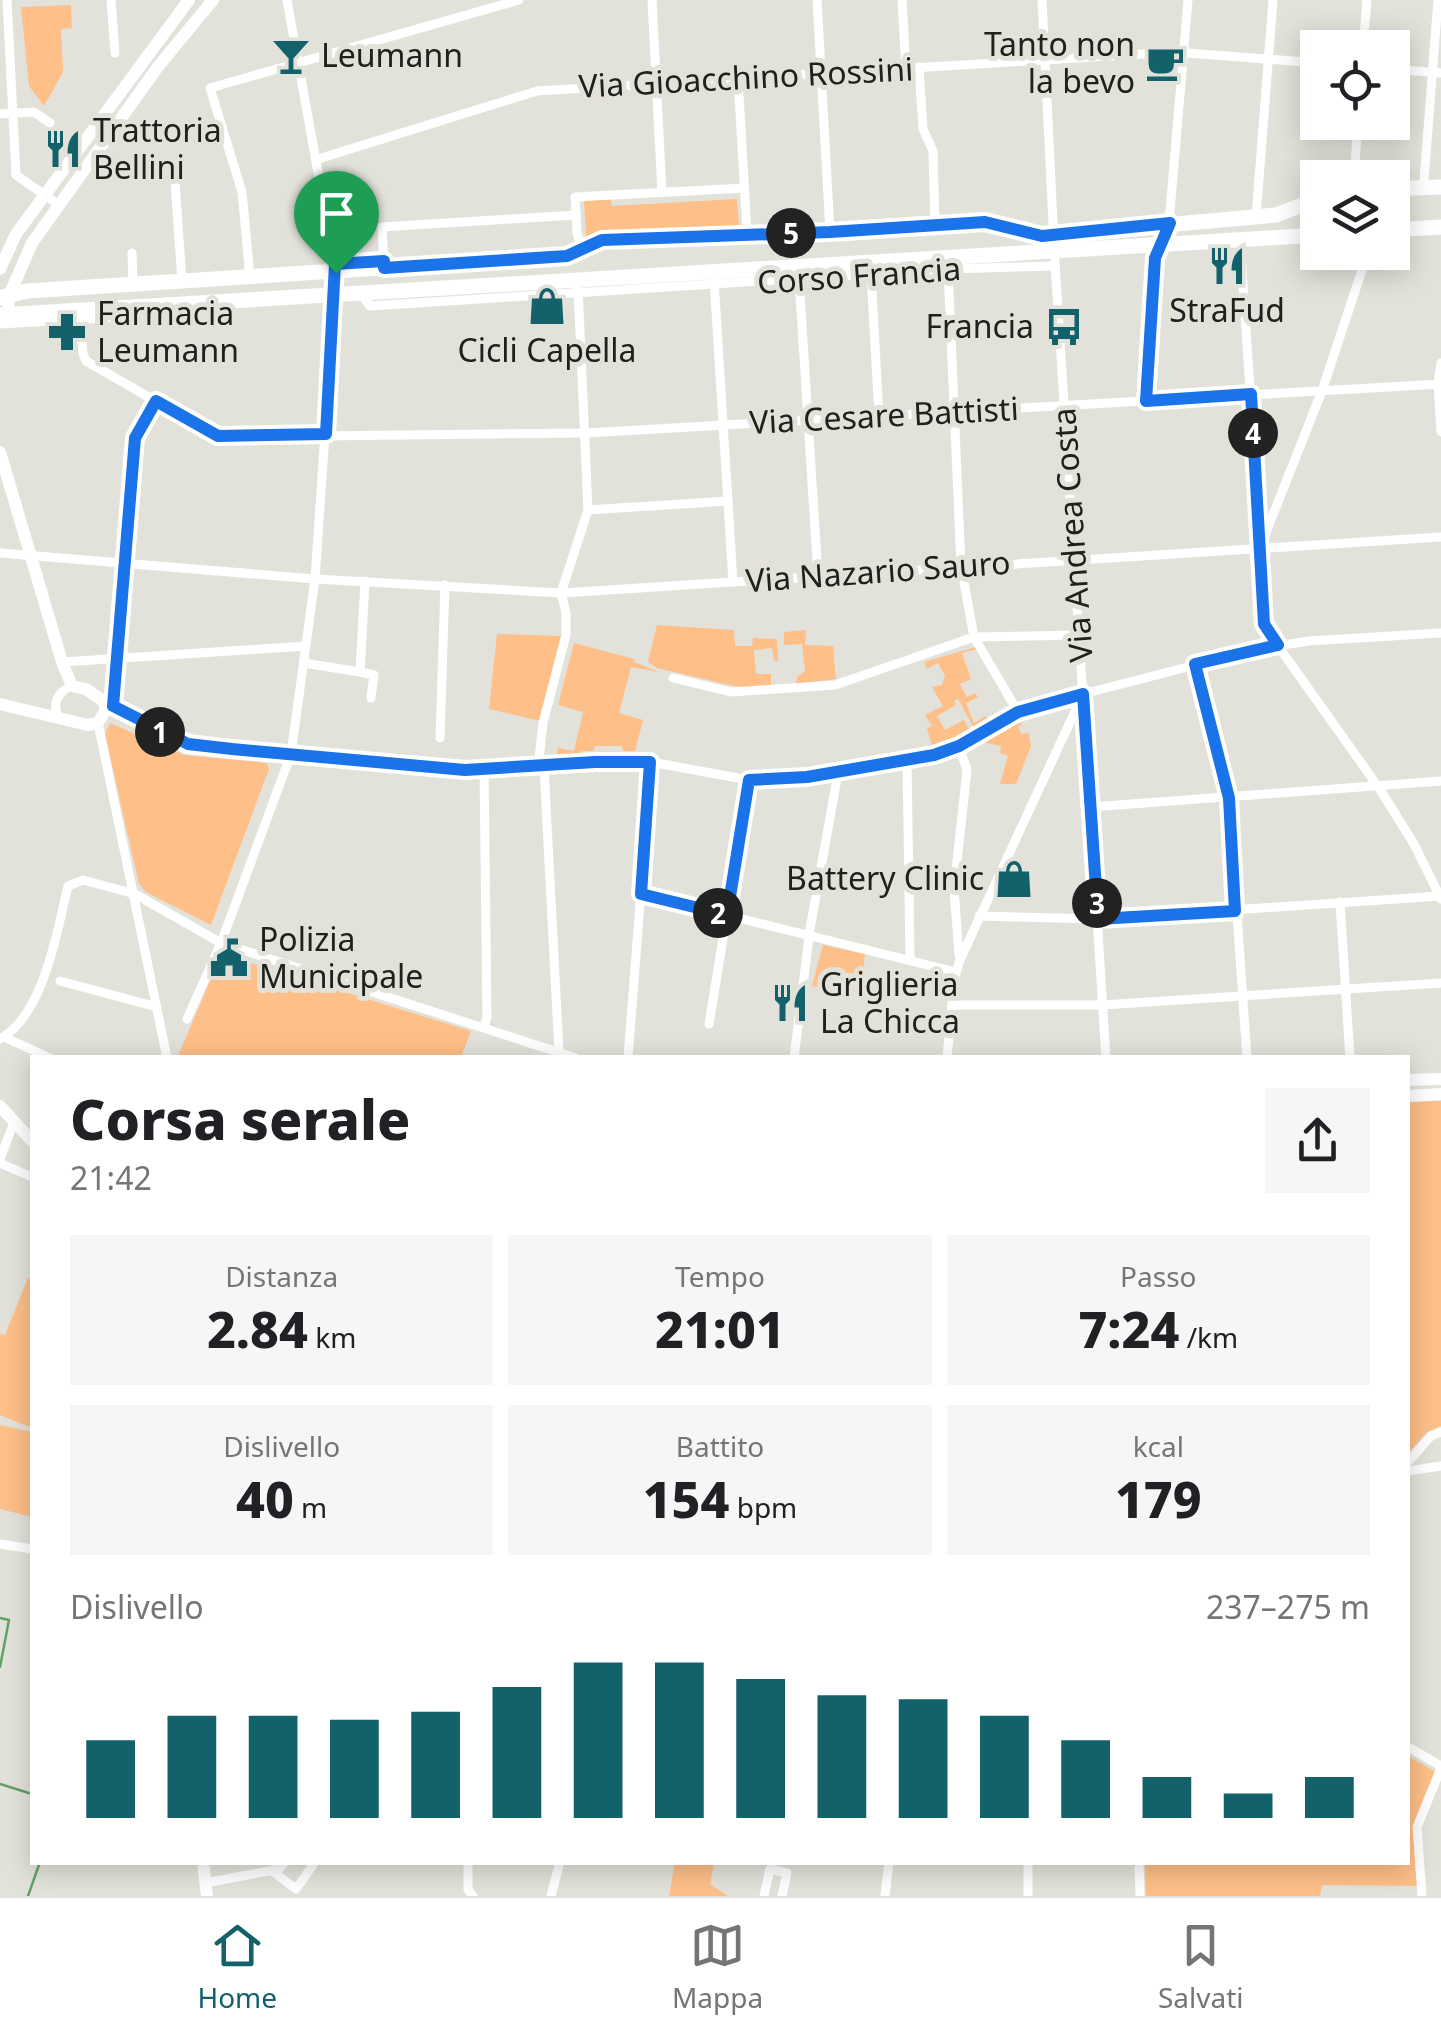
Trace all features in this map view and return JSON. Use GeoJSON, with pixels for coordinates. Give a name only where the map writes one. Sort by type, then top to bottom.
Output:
{"type":"FeatureCollection","features":[{"type":"Feature","properties":{"kind":"main road"},"geometry":{"type":"LineString","coordinates":[[1410,188],[1441,187]]}},
{"type":"Feature","properties":{"kind":"main road","name":"Corso Francia"},"geometry":{"type":"LineString","coordinates":[[1054,251],[1170,223],[1276,215],[1300,205]]}},
{"type":"Feature","properties":{"kind":"main road","name":"Corso Francia"},"geometry":{"type":"LineString","coordinates":[[3,307],[27,291],[250,278],[384,264],[567,256],[602,240],[985,222],[1042,236],[1054,251]]}},
{"type":"Feature","properties":{"kind":"main road"},"geometry":{"type":"LineString","coordinates":[[1410,229],[1441,227]]}},
{"type":"Feature","properties":{"kind":"main road","name":"Corso Francia"},"geometry":{"type":"LineString","coordinates":[[3,307],[154,306],[798,274],[947,264],[1054,251],[1300,236]]}},
{"type":"Feature","properties":{"kind":"street"},"geometry":{"type":"LineString","coordinates":[[7,0],[16,175],[59,205]]}},
{"type":"Feature","properties":{"kind":"street"},"geometry":{"type":"LineString","coordinates":[[111,0],[115,53]]}},
{"type":"Feature","properties":{"kind":"street"},"geometry":{"type":"LineString","coordinates":[[0,269],[16,234],[189,0]]}},
{"type":"Feature","properties":{"kind":"street"},"geometry":{"type":"LineString","coordinates":[[3,307],[32,243],[167,56],[213,0]]}},
{"type":"Feature","properties":{"kind":"street"},"geometry":{"type":"LineString","coordinates":[[187,1019],[221,943],[291,754],[315,579],[335,268],[287,0]]}},
{"type":"Feature","properties":{"kind":"street"},"geometry":{"type":"LineString","coordinates":[[250,278],[242,192],[210,88],[519,0]]}},
{"type":"Feature","properties":{"kind":"street"},"geometry":{"type":"LineString","coordinates":[[652,0],[662,192]]}},
{"type":"Feature","properties":{"kind":"street"},"geometry":{"type":"LineString","coordinates":[[818,0],[830,232]]}},
{"type":"Feature","properties":{"kind":"street"},"geometry":{"type":"LineString","coordinates":[[902,0],[906,68]]}},
{"type":"Feature","properties":{"kind":"street","name":"Via Andrea Costa"},"geometry":{"type":"LineString","coordinates":[[1042,0],[1054,251],[1106,1055]]}},
{"type":"Feature","properties":{"kind":"street"},"geometry":{"type":"LineString","coordinates":[[1146,401],[1155,258],[1170,223],[1188,0]]}},
{"type":"Feature","properties":{"kind":"street"},"geometry":{"type":"LineString","coordinates":[[1256,217],[1272,0]]}},
{"type":"Feature","properties":{"kind":"street"},"geometry":{"type":"LineString","coordinates":[[1364,30],[1367,0]]}},
{"type":"Feature","properties":{"kind":"street"},"geometry":{"type":"LineString","coordinates":[[1424,180],[1437,72],[1438,0]]}},
{"type":"Feature","properties":{"kind":"street","name":"Via Gioacchino Rossini"},"geometry":{"type":"LineString","coordinates":[[318,159],[537,91],[1184,52],[1300,61]]}},
{"type":"Feature","properties":{"kind":"street","name":"Corso Francia"},"geometry":{"type":"LineString","coordinates":[[919,70],[923,130],[933,150],[935,225]]}},
{"type":"Feature","properties":{"kind":"street"},"geometry":{"type":"LineString","coordinates":[[1410,70],[1437,72]]}},
{"type":"Feature","properties":{"kind":"street"},"geometry":{"type":"LineString","coordinates":[[738,78],[747,233]]}},
{"type":"Feature","properties":{"kind":"street"},"geometry":{"type":"LineString","coordinates":[[0,114],[34,112],[50,123]]}},
{"type":"Feature","properties":{"kind":"street"},"geometry":{"type":"LineString","coordinates":[[1428,133],[1441,134]]}},
{"type":"Feature","properties":{"kind":"street"},"geometry":{"type":"LineString","coordinates":[[174,182],[182,281]]}},
{"type":"Feature","properties":{"kind":"street"},"geometry":{"type":"LineString","coordinates":[[582,250],[575,197],[745,188]]}},
{"type":"Feature","properties":{"kind":"street"},"geometry":{"type":"LineString","coordinates":[[384,264],[382,227],[576,215]]}},
{"type":"Feature","properties":{"kind":"street"},"geometry":{"type":"LineString","coordinates":[[979,916],[1098,919],[1440,898],[1414,844],[1379,788],[1264,624],[1240,240]]}},
{"type":"Feature","properties":{"kind":"street"},"geometry":{"type":"LineString","coordinates":[[132,253],[133,284]]}},
{"type":"Feature","properties":{"kind":"street"},"geometry":{"type":"LineString","coordinates":[[947,264],[961,566],[974,637],[1018,712]]}},
{"type":"Feature","properties":{"kind":"street"},"geometry":{"type":"LineString","coordinates":[[871,269],[879,416]]}},
{"type":"Feature","properties":{"kind":"street"},"geometry":{"type":"LineString","coordinates":[[1260,548],[1322,390],[1362,270]]}},
{"type":"Feature","properties":{"kind":"street"},"geometry":{"type":"LineString","coordinates":[[798,274],[818,576]]}},
{"type":"Feature","properties":{"kind":"street"},"geometry":{"type":"LineString","coordinates":[[714,278],[733,582]]}},
{"type":"Feature","properties":{"kind":"street"},"geometry":{"type":"LineString","coordinates":[[558,1052],[541,767],[543,723],[566,635],[561,592],[588,510],[578,286]]}},
{"type":"Feature","properties":{"kind":"street","name":"Corso Francia"},"geometry":{"type":"LineString","coordinates":[[3,307],[80,320],[155,315],[154,306]]}},
{"type":"Feature","properties":{"kind":"street","name":"Via Cesare Battisti"},"geometry":{"type":"LineString","coordinates":[[80,320],[86,361],[218,436],[586,432],[1440,384]]}},
{"type":"Feature","properties":{"kind":"street"},"geometry":{"type":"LineString","coordinates":[[1441,363],[1441,432]]}},
{"type":"Feature","properties":{"kind":"street"},"geometry":{"type":"LineString","coordinates":[[0,704],[88,725],[98,722],[109,704],[117,658],[135,438],[156,401]]}},
{"type":"Feature","properties":{"kind":"street"},"geometry":{"type":"LineString","coordinates":[[0,452],[72,686]]}},
{"type":"Feature","properties":{"kind":"street"},"geometry":{"type":"LineString","coordinates":[[588,510],[728,501]]}},
{"type":"Feature","properties":{"kind":"street","name":"Via Nazario Sauro"},"geometry":{"type":"LineString","coordinates":[[0,553],[315,579],[561,592],[1441,536]]}},
{"type":"Feature","properties":{"kind":"street"},"geometry":{"type":"LineString","coordinates":[[360,672],[365,581]]}},
{"type":"Feature","properties":{"kind":"street"},"geometry":{"type":"LineString","coordinates":[[440,738],[445,586]]}},
{"type":"Feature","properties":{"kind":"street"},"geometry":{"type":"LineString","coordinates":[[60,719],[56,700],[72,686],[86,689],[188,744],[484,770],[650,762],[749,780],[776,780],[907,760],[959,746],[1018,712],[1278,645],[1441,633]]}},
{"type":"Feature","properties":{"kind":"street"},"geometry":{"type":"LineString","coordinates":[[673,678],[731,692],[835,685],[974,637],[1080,635]]}},
{"type":"Feature","properties":{"kind":"street"},"geometry":{"type":"LineString","coordinates":[[62,662],[306,646]]}},
{"type":"Feature","properties":{"kind":"street"},"geometry":{"type":"LineString","coordinates":[[304,663],[374,675],[371,698]]}},
{"type":"Feature","properties":{"kind":"street"},"geometry":{"type":"LineString","coordinates":[[1195,664],[1229,798],[1247,1055]]}},
{"type":"Feature","properties":{"kind":"street"},"geometry":{"type":"LineString","coordinates":[[947,1055],[960,960],[1083,694]]}},
{"type":"Feature","properties":{"kind":"street"},"geometry":{"type":"LineString","coordinates":[[98,722],[166,1055]]}},
{"type":"Feature","properties":{"kind":"street"},"geometry":{"type":"LineString","coordinates":[[959,746],[966,770],[954,889],[960,960]]}},
{"type":"Feature","properties":{"kind":"street"},"geometry":{"type":"LineString","coordinates":[[907,760],[910,958]]}},
{"type":"Feature","properties":{"kind":"street"},"geometry":{"type":"LineString","coordinates":[[628,1055],[650,762]]}},
{"type":"Feature","properties":{"kind":"street"},"geometry":{"type":"LineString","coordinates":[[484,770],[484,1027]]}},
{"type":"Feature","properties":{"kind":"street"},"geometry":{"type":"LineString","coordinates":[[794,1055],[810,930],[838,772]]}},
{"type":"Feature","properties":{"kind":"street"},"geometry":{"type":"LineString","coordinates":[[709,1024],[749,780]]}},
{"type":"Feature","properties":{"kind":"street"},"geometry":{"type":"LineString","coordinates":[[1090,807],[1441,781]]}},
{"type":"Feature","properties":{"kind":"street"},"geometry":{"type":"LineString","coordinates":[[43,1055],[2,1038],[22,1019],[44,976],[68,886],[84,880],[135,894],[221,943],[567,1055]]}},
{"type":"Feature","properties":{"kind":"street"},"geometry":{"type":"LineString","coordinates":[[641,894],[956,972]]}},
{"type":"Feature","properties":{"kind":"street"},"geometry":{"type":"LineString","coordinates":[[1340,902],[1350,1055]]}},
{"type":"Feature","properties":{"kind":"street"},"geometry":{"type":"LineString","coordinates":[[60,981],[157,1007]]}},
{"type":"Feature","properties":{"kind":"street"},"geometry":{"type":"LineString","coordinates":[[954,1005],[1102,1004],[1441,983]]}},
{"type":"Feature","properties":{"kind":"street"},"geometry":{"type":"LineString","coordinates":[[1410,1080],[1441,1079]]}},
{"type":"Feature","properties":{"kind":"street"},"geometry":{"type":"LineString","coordinates":[[1410,1096],[1441,1094]]}},
{"type":"Feature","properties":{"kind":"street"},"geometry":{"type":"LineString","coordinates":[[0,1106],[30,1139]]}},
{"type":"Feature","properties":{"kind":"street"},"geometry":{"type":"LineString","coordinates":[[14,1122],[0,1161],[30,1175]]}},
{"type":"Feature","properties":{"kind":"street"},"geometry":{"type":"LineString","coordinates":[[1410,1460],[1430,1436],[1441,1432]]}},
{"type":"Feature","properties":{"kind":"street"},"geometry":{"type":"LineString","coordinates":[[1410,1472],[1441,1466]]}},
{"type":"Feature","properties":{"kind":"street"},"geometry":{"type":"LineString","coordinates":[[0,1544],[30,1549]]}},
{"type":"Feature","properties":{"kind":"street"},"geometry":{"type":"LineString","coordinates":[[1410,1748],[1441,1767],[1417,1827],[1422,1896]]}},
{"type":"Feature","properties":{"kind":"street"},"geometry":{"type":"LineString","coordinates":[[202,1865],[206,1890],[283,1865]]}},
{"type":"Feature","properties":{"kind":"street"},"geometry":{"type":"LineString","coordinates":[[272,1871],[296,1889],[313,1865]]}},
{"type":"Feature","properties":{"kind":"street"},"geometry":{"type":"LineString","coordinates":[[468,1865],[468,1890],[473,1896]]}},
{"type":"Feature","properties":{"kind":"street"},"geometry":{"type":"LineString","coordinates":[[551,1896],[559,1865]]}},
{"type":"Feature","properties":{"kind":"street"},"geometry":{"type":"LineString","coordinates":[[885,1896],[889,1865]]}},
{"type":"Feature","properties":{"kind":"street"},"geometry":{"type":"LineString","coordinates":[[1028,1865],[1028,1896]]}},
{"type":"Feature","properties":{"kind":"street"},"geometry":{"type":"LineString","coordinates":[[1139,1865],[1140,1896]]}},
{"type":"Feature","properties":{"kind":"street"},"geometry":{"type":"LineString","coordinates":[[764,1896],[770,1869],[788,1873],[782,1896]]}},
{"type":"Feature","properties":{"kind":"shaded area"},"geometry":{"type":"Polygon","coordinates":[[[71,5],[72,28],[61,29],[63,72],[44,106],[29,86],[21,7],[71,5]]]}},
{"type":"Feature","properties":{"kind":"shaded area"},"geometry":{"type":"Polygon","coordinates":[[[611,199],[612,206],[737,199],[739,227],[586,236],[584,200],[611,199]]]}},
{"type":"Feature","properties":{"kind":"shaded area"},"geometry":{"type":"Polygon","coordinates":[[[657,625],[734,630],[735,646],[752,646],[753,638],[777,639],[778,661],[774,661],[772,648],[754,650],[756,674],[771,674],[771,686],[743,688],[657,668],[648,662],[657,625]]]}},
{"type":"Feature","properties":{"kind":"shaded area"},"geometry":{"type":"Polygon","coordinates":[[[806,630],[805,645],[833,646],[836,679],[796,684],[797,677],[805,671],[802,644],[784,645],[784,632],[806,630]]]}},
{"type":"Feature","properties":{"kind":"shaded area"},"geometry":{"type":"Polygon","coordinates":[[[497,634],[561,636],[540,721],[489,709],[497,634]]]}},
{"type":"Feature","properties":{"kind":"shaded area"},"geometry":{"type":"Polygon","coordinates":[[[574,643],[634,659],[659,672],[631,667],[619,713],[643,720],[635,751],[624,751],[621,746],[596,746],[593,751],[582,751],[580,758],[556,761],[558,748],[574,751],[583,712],[558,705],[574,643]]]}},
{"type":"Feature","properties":{"kind":"shaded area"},"geometry":{"type":"Polygon","coordinates":[[[976,647],[962,653],[971,679],[960,684],[967,697],[975,693],[978,697],[966,703],[974,723],[986,716],[989,722],[975,730],[958,699],[954,701],[956,705],[937,716],[945,730],[964,720],[971,733],[933,750],[927,728],[932,726],[925,715],[943,706],[932,687],[942,685],[945,676],[938,663],[927,669],[924,662],[976,647]]]}},
{"type":"Feature","properties":{"kind":"shaded area"},"geometry":{"type":"Polygon","coordinates":[[[1031,713],[1018,726],[1021,734],[1029,733],[1031,746],[1016,784],[1000,784],[1008,756],[1000,753],[1001,746],[982,740],[1031,713]]]}},
{"type":"Feature","properties":{"kind":"shaded area"},"geometry":{"type":"Polygon","coordinates":[[[110,723],[184,755],[267,764],[269,769],[211,925],[146,892],[139,884],[105,734],[110,723]]]}},
{"type":"Feature","properties":{"kind":"shaded area"},"geometry":{"type":"Polygon","coordinates":[[[823,945],[865,954],[861,993],[812,986],[823,945]]]}},
{"type":"Feature","properties":{"kind":"shaded area"},"geometry":{"type":"Polygon","coordinates":[[[224,955],[471,1031],[462,1055],[178,1055],[224,955]]]}},
{"type":"Feature","properties":{"kind":"shaded area"},"geometry":{"type":"Polygon","coordinates":[[[1441,1101],[1441,1426],[1427,1432],[1410,1451],[1410,1102],[1441,1101]]]}},
{"type":"Feature","properties":{"kind":"shaded area"},"geometry":{"type":"Polygon","coordinates":[[[28,1278],[30,1427],[0,1415],[0,1334],[5,1335],[28,1278]]]}},
{"type":"Feature","properties":{"kind":"shaded area"},"geometry":{"type":"Polygon","coordinates":[[[0,1425],[30,1432],[30,1516],[0,1509],[0,1425]]]}},
{"type":"Feature","properties":{"kind":"shaded area"},"geometry":{"type":"Polygon","coordinates":[[[1410,1757],[1436,1772],[1413,1832],[1418,1886],[1322,1885],[1320,1896],[1146,1896],[1145,1865],[1410,1865],[1410,1757]]]}},
{"type":"Feature","properties":{"kind":"shaded area"},"geometry":{"type":"Polygon","coordinates":[[[674,1865],[714,1865],[710,1884],[728,1896],[669,1896],[674,1865]]]}},
{"type":"Feature","properties":{"kind":"waterway"},"geometry":{"type":"LineString","coordinates":[[0,1618],[9,1620],[0,1667]]}},
{"type":"Feature","properties":{"kind":"waterway"},"geometry":{"type":"LineString","coordinates":[[0,1784],[30,1793]]}},
{"type":"Feature","properties":{"kind":"waterway"},"geometry":{"type":"LineString","coordinates":[[28,1896],[39,1865]]}},
{"type":"Feature","properties":{"kind":"place","name":"Leumann"},"geometry":{"type":"Point","coordinates":[291,56]}},
{"type":"Feature","properties":{"kind":"place","name":"Tanto non la bevo"},"geometry":{"type":"Point","coordinates":[1165,63]}},
{"type":"Feature","properties":{"kind":"place","name":"Trattoria Bellini"},"geometry":{"type":"Point","coordinates":[63,149]}},
{"type":"Feature","properties":{"kind":"place","name":"StraFud"},"geometry":{"type":"Point","coordinates":[1227,266]}},
{"type":"Feature","properties":{"kind":"place","name":"Cicli Capella"},"geometry":{"type":"Point","coordinates":[547,306]}},
{"type":"Feature","properties":{"kind":"place","name":"Francia"},"geometry":{"type":"Point","coordinates":[1064,327]}},
{"type":"Feature","properties":{"kind":"place","name":"Farmacia Leumann"},"geometry":{"type":"Point","coordinates":[67,332]}},
{"type":"Feature","properties":{"kind":"place","name":"Battery Clinic"},"geometry":{"type":"Point","coordinates":[1014,879]}},
{"type":"Feature","properties":{"kind":"place","name":"Polizia Municipale"},"geometry":{"type":"Point","coordinates":[229,958]}},
{"type":"Feature","properties":{"kind":"place","name":"Griglieria La Chicca"},"geometry":{"type":"Point","coordinates":[790,1003]}},
{"type":"Feature","properties":{"kind":"route"},"geometry":{"type":"LineString","coordinates":[[985,222],[1042,236],[1170,223],[1155,258],[1146,401],[1251,394],[1264,624],[1278,645],[1195,664],[1229,798],[1235,911],[1098,919],[1083,694],[1018,712],[959,746],[934,755],[807,777],[749,780],[727,915],[641,894],[650,762],[465,770],[232,749],[188,744],[113,706],[135,438],[156,401],[218,436],[326,434],[336,273],[335,264],[384,261],[384,268],[567,256],[602,240],[985,222]]}}]}
